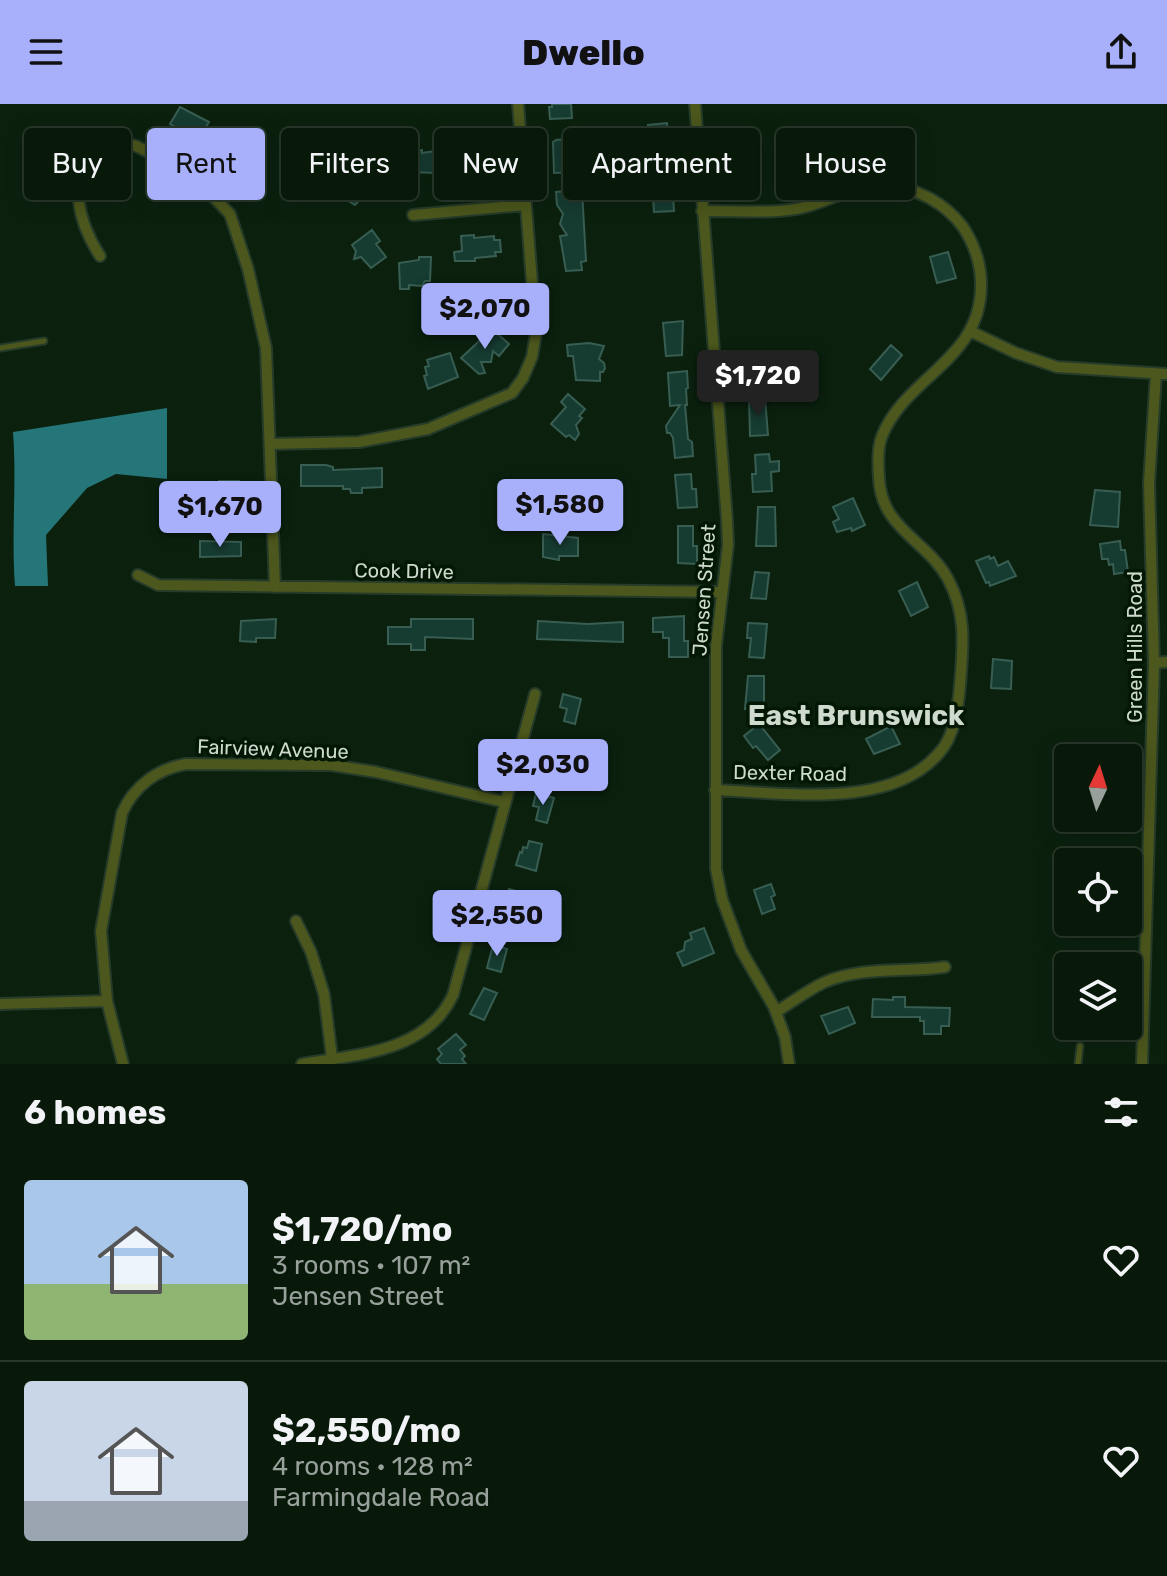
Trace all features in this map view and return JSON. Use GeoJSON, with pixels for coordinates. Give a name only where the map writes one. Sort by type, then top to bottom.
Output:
{"type":"FeatureCollection","features":[{"type":"Feature","properties":{"kind":"street"},"geometry":{"type":"LineString","coordinates":[[270,444],[359,442],[428,429],[512,393],[523,378],[532,357],[536,333],[518,104]]}},
{"type":"Feature","properties":{"kind":"street","name":"Jensen Street"},"geometry":{"type":"LineString","coordinates":[[695,104],[728,545],[716,646],[716,858],[722,899],[749,967],[761,982],[776,1012],[785,1037],[789,1064]]}},
{"type":"Feature","properties":{"kind":"street"},"geometry":{"type":"LineString","coordinates":[[100,256],[85,234],[77,191],[83,134],[136,146],[189,172],[230,214],[248,269],[266,348],[275,587]]}},
{"type":"Feature","properties":{"kind":"street","name":"Dexter Road"},"geometry":{"type":"LineString","coordinates":[[702,211],[803,208],[854,189],[875,186],[906,189],[943,207],[958,221],[978,258],[981,279],[980,299],[970,331],[953,355],[889,422],[880,439],[880,496],[899,527],[943,569],[961,613],[964,636],[958,704],[948,739],[940,753],[924,767],[888,786],[837,794],[715,790]]}},
{"type":"Feature","properties":{"kind":"street"},"geometry":{"type":"LineString","coordinates":[[413,215],[525,205]]}},
{"type":"Feature","properties":{"kind":"street"},"geometry":{"type":"LineString","coordinates":[[970,331],[1016,353],[1057,367],[1161,374]]}},
{"type":"Feature","properties":{"kind":"street","name":"Green Hills Road"},"geometry":{"type":"LineString","coordinates":[[1142,1064],[1154,663],[1149,483],[1161,374]]}},
{"type":"Feature","properties":{"kind":"street","name":"Cook Drive"},"geometry":{"type":"LineString","coordinates":[[138,575],[158,585],[721,592]]}},
{"type":"Feature","properties":{"kind":"street"},"geometry":{"type":"LineString","coordinates":[[1154,663],[1167,662]]}},
{"type":"Feature","properties":{"kind":"street"},"geometry":{"type":"LineString","coordinates":[[302,1064],[394,1047],[426,1030],[446,1010],[453,995],[535,694]]}},
{"type":"Feature","properties":{"kind":"street","name":"Fairview Avenue"},"geometry":{"type":"LineString","coordinates":[[123,1064],[107,1001],[101,931],[119,824],[128,801],[137,789],[163,770],[186,764],[331,765],[376,772],[504,802]]}},
{"type":"Feature","properties":{"kind":"street"},"geometry":{"type":"LineString","coordinates":[[296,921],[311,952],[324,994],[332,1058]]}},
{"type":"Feature","properties":{"kind":"street"},"geometry":{"type":"LineString","coordinates":[[776,1012],[825,982],[849,975],[945,967]]}},
{"type":"Feature","properties":{"kind":"street"},"geometry":{"type":"LineString","coordinates":[[0,1004],[107,1001]]}},
{"type":"Feature","properties":{"kind":"lane"},"geometry":{"type":"LineString","coordinates":[[0,348],[44,341]]}},
{"type":"Feature","properties":{"kind":"lane"},"geometry":{"type":"LineString","coordinates":[[1078,1064],[1080,1046]]}},
{"type":"Feature","properties":{"kind":"water"},"geometry":{"type":"Polygon","coordinates":[[[167,408],[167,479],[116,474],[87,488],[46,535],[48,586],[15,586],[13,432],[167,408]]]}},
{"type":"Feature","properties":{"kind":"building"},"geometry":{"type":"Polygon","coordinates":[[[552,104],[571,104],[572,118],[550,119],[549,107],[552,104]]]}},
{"type":"Feature","properties":{"kind":"building"},"geometry":{"type":"Polygon","coordinates":[[[180,107],[209,122],[206,128],[177,128],[170,124],[180,107]]]}},
{"type":"Feature","properties":{"kind":"building"},"geometry":{"type":"Polygon","coordinates":[[[667,123],[667,128],[648,128],[648,125],[667,123]]]}},
{"type":"Feature","properties":{"kind":"building"},"geometry":{"type":"Polygon","coordinates":[[[563,139],[563,173],[554,173],[553,142],[563,139]]]}},
{"type":"Feature","properties":{"kind":"building"},"geometry":{"type":"Polygon","coordinates":[[[418,151],[434,151],[434,173],[418,172],[418,151]]]}},
{"type":"Feature","properties":{"kind":"building"},"geometry":{"type":"Polygon","coordinates":[[[563,191],[563,200],[583,200],[586,261],[581,262],[582,270],[566,271],[560,236],[567,235],[560,224],[563,214],[557,205],[556,192],[563,191]]]}},
{"type":"Feature","properties":{"kind":"building"},"geometry":{"type":"Polygon","coordinates":[[[653,200],[673,200],[674,211],[654,212],[653,200]]]}},
{"type":"Feature","properties":{"kind":"building"},"geometry":{"type":"Polygon","coordinates":[[[372,230],[380,241],[376,244],[386,257],[371,268],[361,257],[354,259],[356,251],[352,245],[372,230]]]}},
{"type":"Feature","properties":{"kind":"building"},"geometry":{"type":"Polygon","coordinates":[[[474,235],[474,238],[494,236],[494,240],[500,240],[501,252],[495,252],[496,256],[475,258],[475,261],[455,261],[454,252],[462,251],[461,236],[474,235]]]}},
{"type":"Feature","properties":{"kind":"building"},"geometry":{"type":"Polygon","coordinates":[[[948,252],[956,278],[937,283],[930,257],[948,252]]]}},
{"type":"Feature","properties":{"kind":"building"},"geometry":{"type":"Polygon","coordinates":[[[419,257],[431,257],[430,281],[425,281],[422,286],[409,285],[409,289],[400,289],[399,263],[419,260],[419,257]]]}},
{"type":"Feature","properties":{"kind":"building"},"geometry":{"type":"Polygon","coordinates":[[[683,321],[682,355],[666,356],[663,323],[683,321]]]}},
{"type":"Feature","properties":{"kind":"building"},"geometry":{"type":"Polygon","coordinates":[[[492,329],[509,344],[499,356],[493,351],[491,362],[481,362],[485,373],[479,374],[461,358],[492,329]]]}},
{"type":"Feature","properties":{"kind":"building"},"geometry":{"type":"Polygon","coordinates":[[[589,343],[604,346],[599,359],[605,368],[600,372],[600,381],[576,380],[573,356],[568,356],[567,345],[589,343]]]}},
{"type":"Feature","properties":{"kind":"building"},"geometry":{"type":"Polygon","coordinates":[[[891,345],[902,355],[881,380],[870,369],[891,345]]]}},
{"type":"Feature","properties":{"kind":"building"},"geometry":{"type":"Polygon","coordinates":[[[450,353],[458,377],[428,389],[424,376],[427,375],[425,367],[429,366],[427,360],[450,353]]]}},
{"type":"Feature","properties":{"kind":"building"},"geometry":{"type":"Polygon","coordinates":[[[687,371],[685,405],[693,456],[675,458],[673,438],[667,433],[666,426],[680,405],[670,406],[668,373],[687,371]]]}},
{"type":"Feature","properties":{"kind":"building"},"geometry":{"type":"Polygon","coordinates":[[[568,394],[585,409],[576,425],[579,434],[575,440],[569,435],[566,437],[551,424],[566,407],[561,402],[568,394]]]}},
{"type":"Feature","properties":{"kind":"building"},"geometry":{"type":"Polygon","coordinates":[[[765,398],[768,435],[750,436],[749,400],[765,398]]]}},
{"type":"Feature","properties":{"kind":"building"},"geometry":{"type":"Polygon","coordinates":[[[769,454],[770,462],[779,461],[779,471],[771,472],[772,491],[753,492],[755,455],[769,454]]]}},
{"type":"Feature","properties":{"kind":"building"},"geometry":{"type":"Polygon","coordinates":[[[301,465],[326,465],[333,467],[333,470],[382,468],[382,487],[362,488],[362,493],[351,493],[343,486],[301,486],[301,465]]]}},
{"type":"Feature","properties":{"kind":"building"},"geometry":{"type":"Polygon","coordinates":[[[691,474],[697,507],[678,508],[675,475],[691,474]]]}},
{"type":"Feature","properties":{"kind":"building"},"geometry":{"type":"Polygon","coordinates":[[[219,481],[239,481],[240,519],[220,518],[219,481]]]}},
{"type":"Feature","properties":{"kind":"building"},"geometry":{"type":"Polygon","coordinates":[[[1095,490],[1120,492],[1118,527],[1090,525],[1095,490]]]}},
{"type":"Feature","properties":{"kind":"building"},"geometry":{"type":"Polygon","coordinates":[[[853,498],[865,525],[852,531],[851,528],[837,532],[833,522],[839,519],[833,507],[853,498]]]}},
{"type":"Feature","properties":{"kind":"building"},"geometry":{"type":"Polygon","coordinates":[[[758,507],[775,507],[776,546],[756,546],[758,507]]]}},
{"type":"Feature","properties":{"kind":"building"},"geometry":{"type":"Polygon","coordinates":[[[678,526],[693,526],[697,564],[678,563],[678,526]]]}},
{"type":"Feature","properties":{"kind":"building"},"geometry":{"type":"Polygon","coordinates":[[[543,534],[578,538],[578,556],[559,556],[559,560],[543,557],[543,534]]]}},
{"type":"Feature","properties":{"kind":"building"},"geometry":{"type":"Polygon","coordinates":[[[200,541],[241,542],[241,556],[200,557],[200,541]]]}},
{"type":"Feature","properties":{"kind":"building"},"geometry":{"type":"Polygon","coordinates":[[[1120,541],[1121,550],[1125,550],[1128,572],[1114,574],[1113,564],[1109,565],[1108,559],[1102,559],[1100,544],[1120,541]]]}},
{"type":"Feature","properties":{"kind":"building"},"geometry":{"type":"Polygon","coordinates":[[[989,556],[990,559],[994,557],[998,566],[1008,561],[1016,576],[990,586],[976,561],[989,556]]]}},
{"type":"Feature","properties":{"kind":"building"},"geometry":{"type":"Polygon","coordinates":[[[755,572],[769,573],[766,599],[751,598],[755,572]]]}},
{"type":"Feature","properties":{"kind":"building"},"geometry":{"type":"Polygon","coordinates":[[[917,582],[928,607],[911,616],[899,591],[917,582]]]}},
{"type":"Feature","properties":{"kind":"building"},"geometry":{"type":"Polygon","coordinates":[[[684,616],[684,641],[688,641],[688,657],[669,657],[669,638],[663,638],[663,632],[653,632],[653,618],[684,616]]]}},
{"type":"Feature","properties":{"kind":"building"},"geometry":{"type":"Polygon","coordinates":[[[276,619],[275,638],[240,641],[241,621],[276,619]]]}},
{"type":"Feature","properties":{"kind":"building"},"geometry":{"type":"Polygon","coordinates":[[[411,619],[473,619],[473,639],[425,637],[425,650],[411,650],[411,644],[388,644],[388,627],[411,627],[411,619]]]}},
{"type":"Feature","properties":{"kind":"building"},"geometry":{"type":"Polygon","coordinates":[[[538,621],[588,624],[623,622],[623,642],[537,639],[538,621]]]}},
{"type":"Feature","properties":{"kind":"building"},"geometry":{"type":"Polygon","coordinates":[[[748,623],[767,624],[764,658],[749,657],[751,638],[747,638],[748,623]]]}},
{"type":"Feature","properties":{"kind":"building"},"geometry":{"type":"Polygon","coordinates":[[[993,659],[1012,661],[1011,689],[991,688],[993,659]]]}},
{"type":"Feature","properties":{"kind":"building"},"geometry":{"type":"Polygon","coordinates":[[[748,676],[764,676],[764,709],[745,709],[748,676]]]}},
{"type":"Feature","properties":{"kind":"building"},"geometry":{"type":"Polygon","coordinates":[[[563,694],[581,699],[575,724],[564,721],[567,709],[560,707],[563,694]]]}},
{"type":"Feature","properties":{"kind":"building"},"geometry":{"type":"Polygon","coordinates":[[[759,724],[780,750],[768,760],[744,736],[759,724]]]}},
{"type":"Feature","properties":{"kind":"building"},"geometry":{"type":"Polygon","coordinates":[[[891,726],[900,744],[874,754],[866,739],[891,726]]]}},
{"type":"Feature","properties":{"kind":"building"},"geometry":{"type":"Polygon","coordinates":[[[536,793],[554,798],[547,823],[536,820],[539,807],[533,806],[536,793]]]}},
{"type":"Feature","properties":{"kind":"building"},"geometry":{"type":"Polygon","coordinates":[[[529,841],[542,844],[536,871],[516,865],[520,852],[523,847],[527,848],[529,841]]]}},
{"type":"Feature","properties":{"kind":"building"},"geometry":{"type":"Polygon","coordinates":[[[771,884],[775,909],[762,914],[754,890],[771,884]]]}},
{"type":"Feature","properties":{"kind":"building"},"geometry":{"type":"Polygon","coordinates":[[[509,889],[529,895],[524,912],[518,910],[515,921],[502,917],[509,889]]]}},
{"type":"Feature","properties":{"kind":"building"},"geometry":{"type":"Polygon","coordinates":[[[704,928],[714,953],[683,966],[677,953],[684,950],[685,942],[692,939],[690,933],[704,928]]]}},
{"type":"Feature","properties":{"kind":"building"},"geometry":{"type":"Polygon","coordinates":[[[493,945],[507,949],[501,972],[487,968],[493,945]]]}},
{"type":"Feature","properties":{"kind":"building"},"geometry":{"type":"Polygon","coordinates":[[[484,988],[497,993],[484,1020],[470,1014],[484,988]]]}},
{"type":"Feature","properties":{"kind":"building"},"geometry":{"type":"Polygon","coordinates":[[[893,997],[905,997],[905,1007],[950,1008],[949,1026],[941,1026],[941,1034],[924,1034],[924,1021],[920,1021],[920,1017],[872,1017],[873,999],[893,1000],[893,997]]]}},
{"type":"Feature","properties":{"kind":"building"},"geometry":{"type":"Polygon","coordinates":[[[848,1007],[855,1023],[829,1034],[821,1016],[848,1007]]]}},
{"type":"Feature","properties":{"kind":"building"},"geometry":{"type":"Polygon","coordinates":[[[456,1034],[466,1045],[460,1050],[466,1064],[441,1064],[437,1059],[442,1054],[438,1049],[456,1034]]]}},
{"type":"Feature","properties":{"kind":"district","name":"East Brunswick"},"geometry":{"type":"Point","coordinates":[856,715]}}]}
